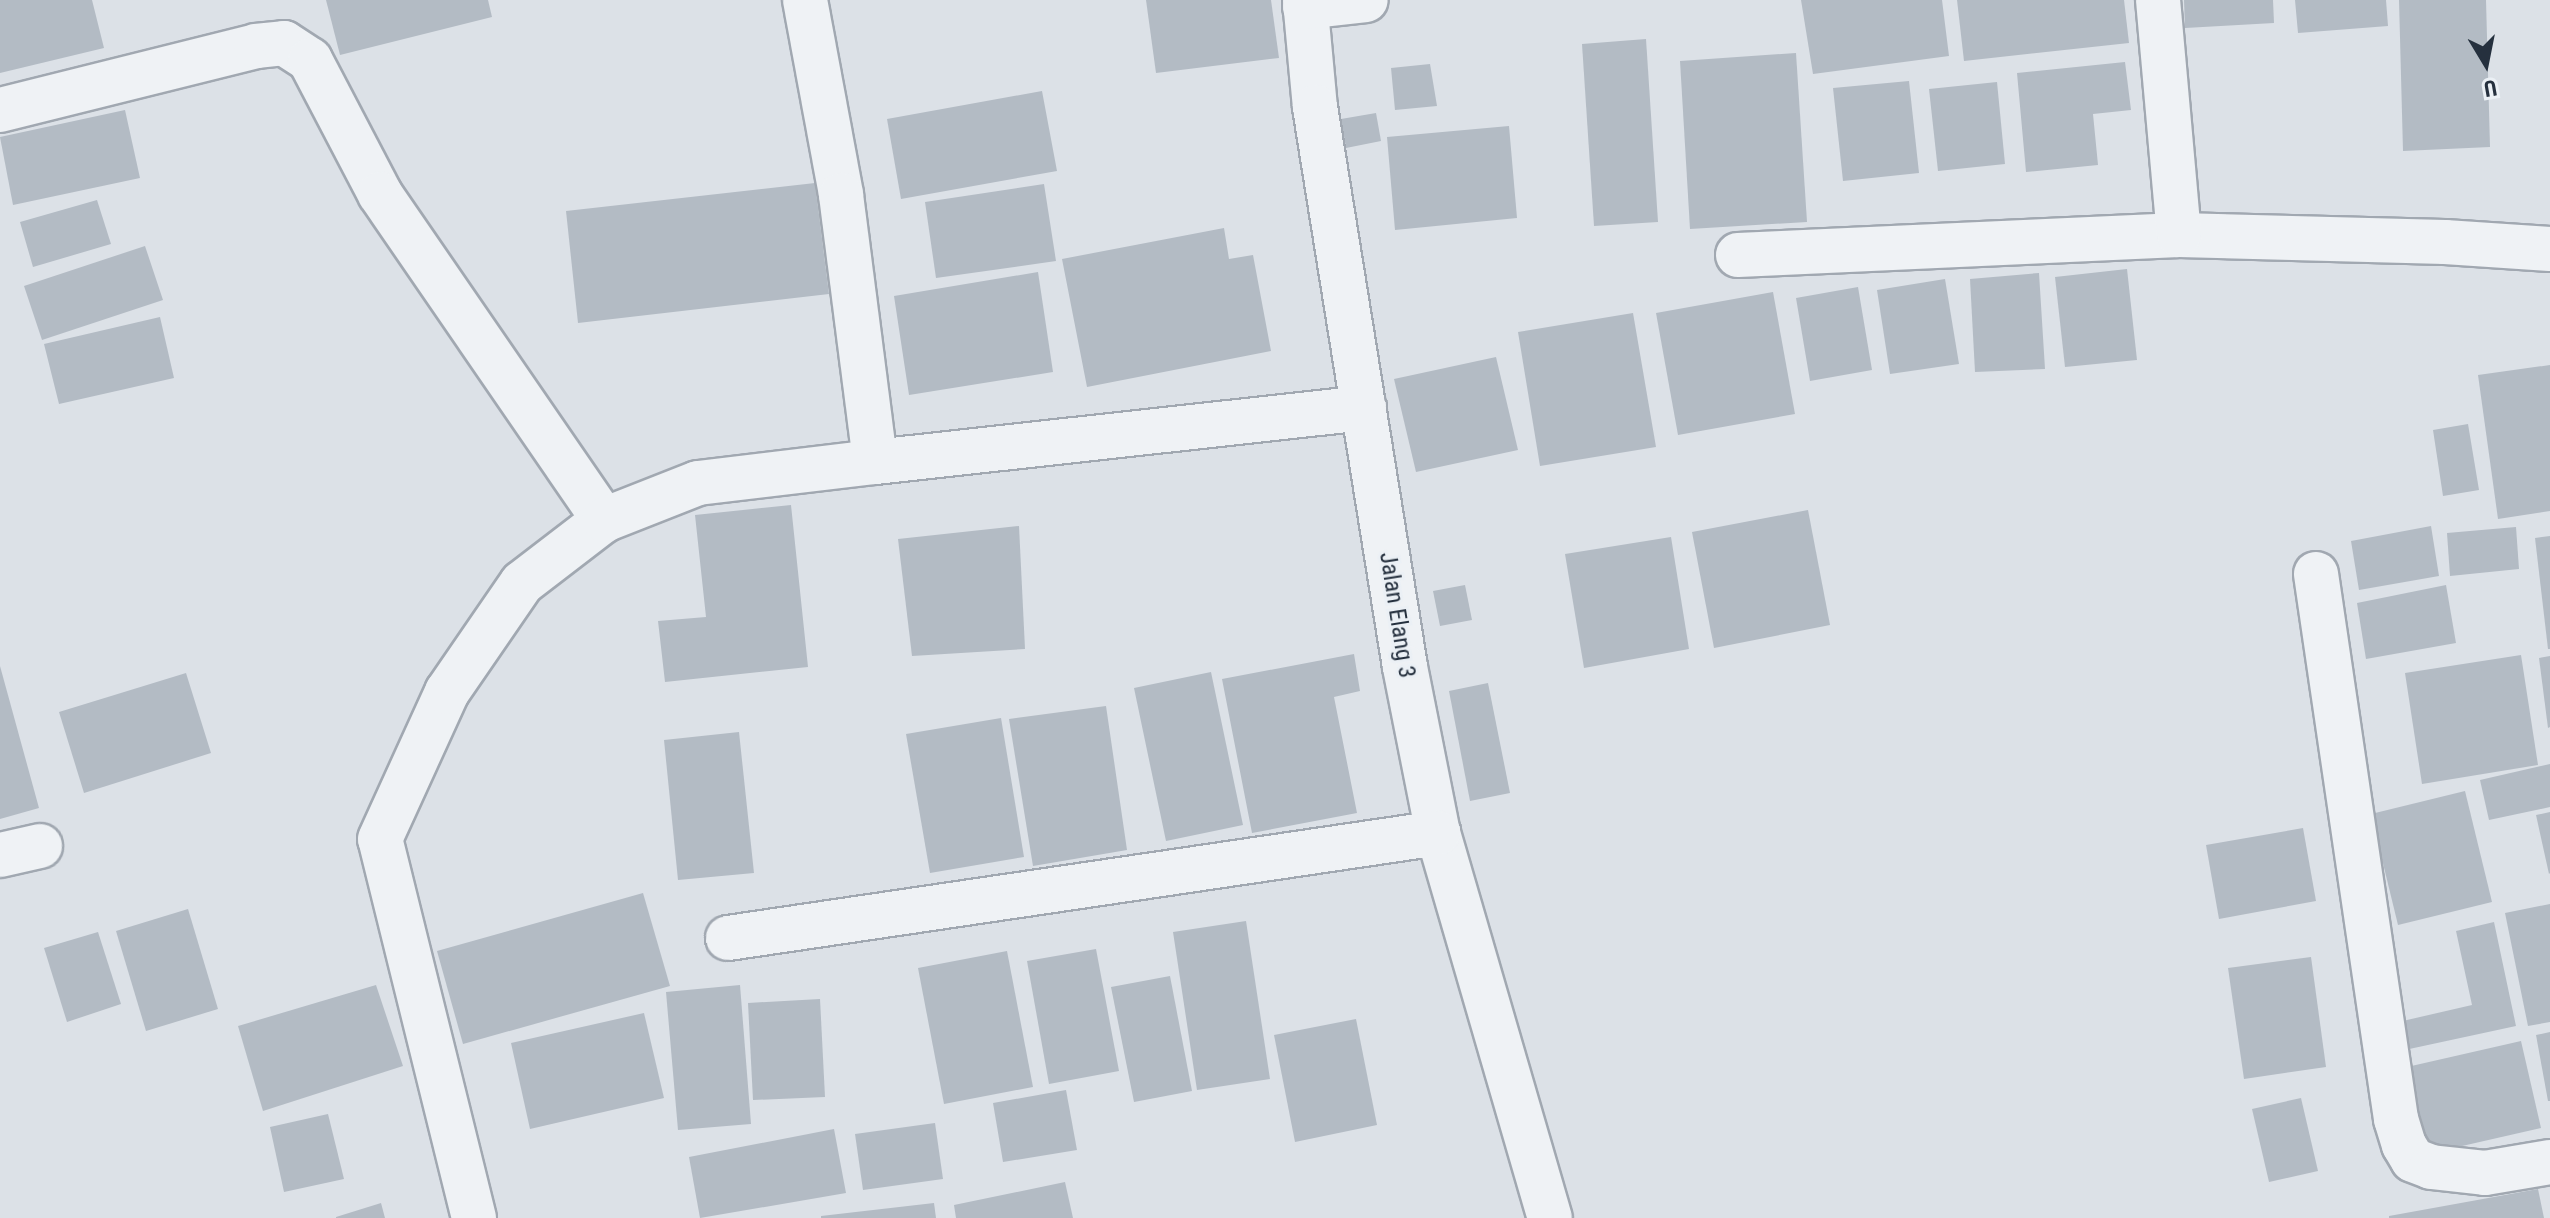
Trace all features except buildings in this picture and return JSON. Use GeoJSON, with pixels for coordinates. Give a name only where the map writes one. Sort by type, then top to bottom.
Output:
{"type":"FeatureCollection","features":[{"type":"Feature","properties":{"kind":"street"},"geometry":{"type":"LineString","coordinates":[[805,0],[841,195],[875,462]]}},
{"type":"Feature","properties":{"kind":"street"},"geometry":{"type":"LineString","coordinates":[[1305,3],[1366,0]]}},
{"type":"Feature","properties":{"kind":"street"},"geometry":{"type":"LineString","coordinates":[[2158,0],[2179,235]]}},
{"type":"Feature","properties":{"kind":"street","name":"Jalan Elang 3"},"geometry":{"type":"LineString","coordinates":[[1305,3],[1315,107],[1405,667],[1438,833],[1550,1218]]}},
{"type":"Feature","properties":{"kind":"street"},"geometry":{"type":"LineString","coordinates":[[0,110],[256,46],[284,43],[310,60],[380,194],[604,520]]}},
{"type":"Feature","properties":{"kind":"street"},"geometry":{"type":"LineString","coordinates":[[1738,255],[2179,235],[2445,242],[2550,249]]}},
{"type":"Feature","properties":{"kind":"street"},"geometry":{"type":"LineString","coordinates":[[474,1218],[380,839],[447,692],[522,583],[604,520],[698,483],[1364,408]]}},
{"type":"Feature","properties":{"kind":"street"},"geometry":{"type":"LineString","coordinates":[[2316,574],[2396,1119],[2404,1145],[2413,1160],[2431,1167],[2485,1173],[2550,1162]]}},
{"type":"Feature","properties":{"kind":"street"},"geometry":{"type":"LineString","coordinates":[[728,938],[1438,833]]}}]}
